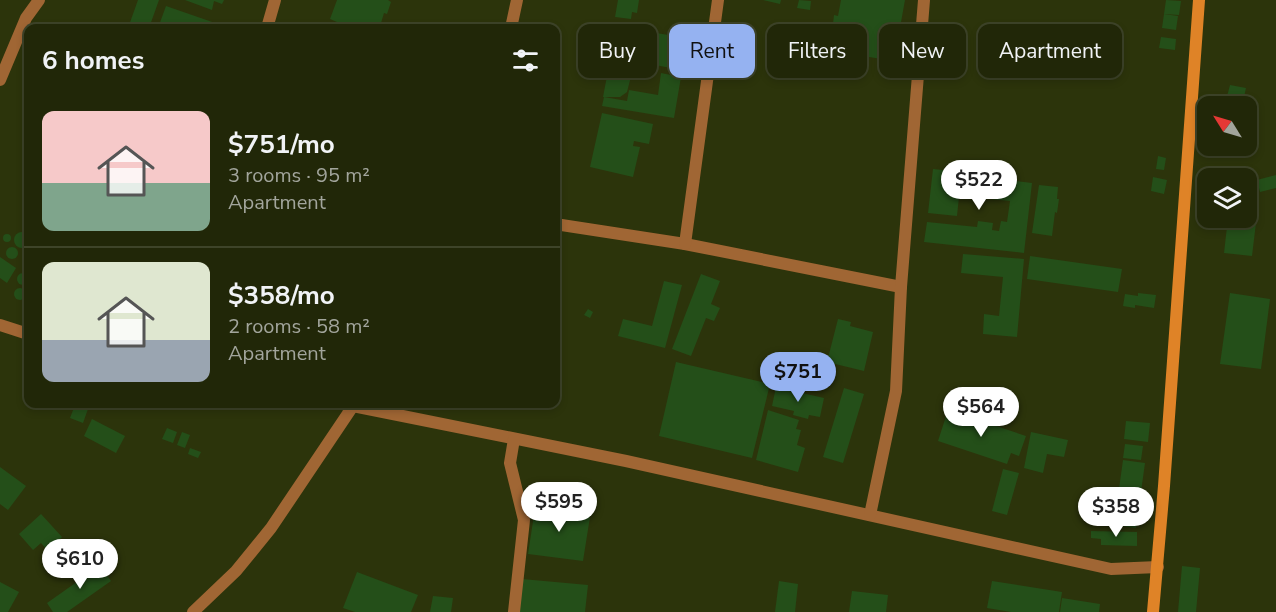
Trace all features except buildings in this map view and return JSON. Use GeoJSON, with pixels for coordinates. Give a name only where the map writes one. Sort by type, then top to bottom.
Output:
{"type":"FeatureCollection","features":[{"type":"Feature","properties":{"kind":"main road"},"geometry":{"type":"LineString","coordinates":[[1153,612],[1199,0]]}},
{"type":"Feature","properties":{"kind":"street"},"geometry":{"type":"LineString","coordinates":[[0,80],[26,18],[39,0]]}},
{"type":"Feature","properties":{"kind":"street"},"geometry":{"type":"LineString","coordinates":[[268,24],[275,0]]}},
{"type":"Feature","properties":{"kind":"street"},"geometry":{"type":"LineString","coordinates":[[512,24],[517,0]]}},
{"type":"Feature","properties":{"kind":"street"},"geometry":{"type":"LineString","coordinates":[[685,244],[718,0]]}},
{"type":"Feature","properties":{"kind":"street"},"geometry":{"type":"LineString","coordinates":[[870,515],[896,391],[901,287],[924,0]]}},
{"type":"Feature","properties":{"kind":"street"},"geometry":{"type":"LineString","coordinates":[[560,225],[685,244],[901,287]]}},
{"type":"Feature","properties":{"kind":"street"},"geometry":{"type":"LineString","coordinates":[[0,326],[24,333]]}},
{"type":"Feature","properties":{"kind":"street"},"geometry":{"type":"LineString","coordinates":[[193,612],[236,571],[271,528],[346,408]]}},
{"type":"Feature","properties":{"kind":"street"},"geometry":{"type":"LineString","coordinates":[[363,408],[626,461],[1111,569],[1158,567]]}},
{"type":"Feature","properties":{"kind":"street"},"geometry":{"type":"LineString","coordinates":[[514,439],[510,464],[524,520],[514,612]]}}]}
